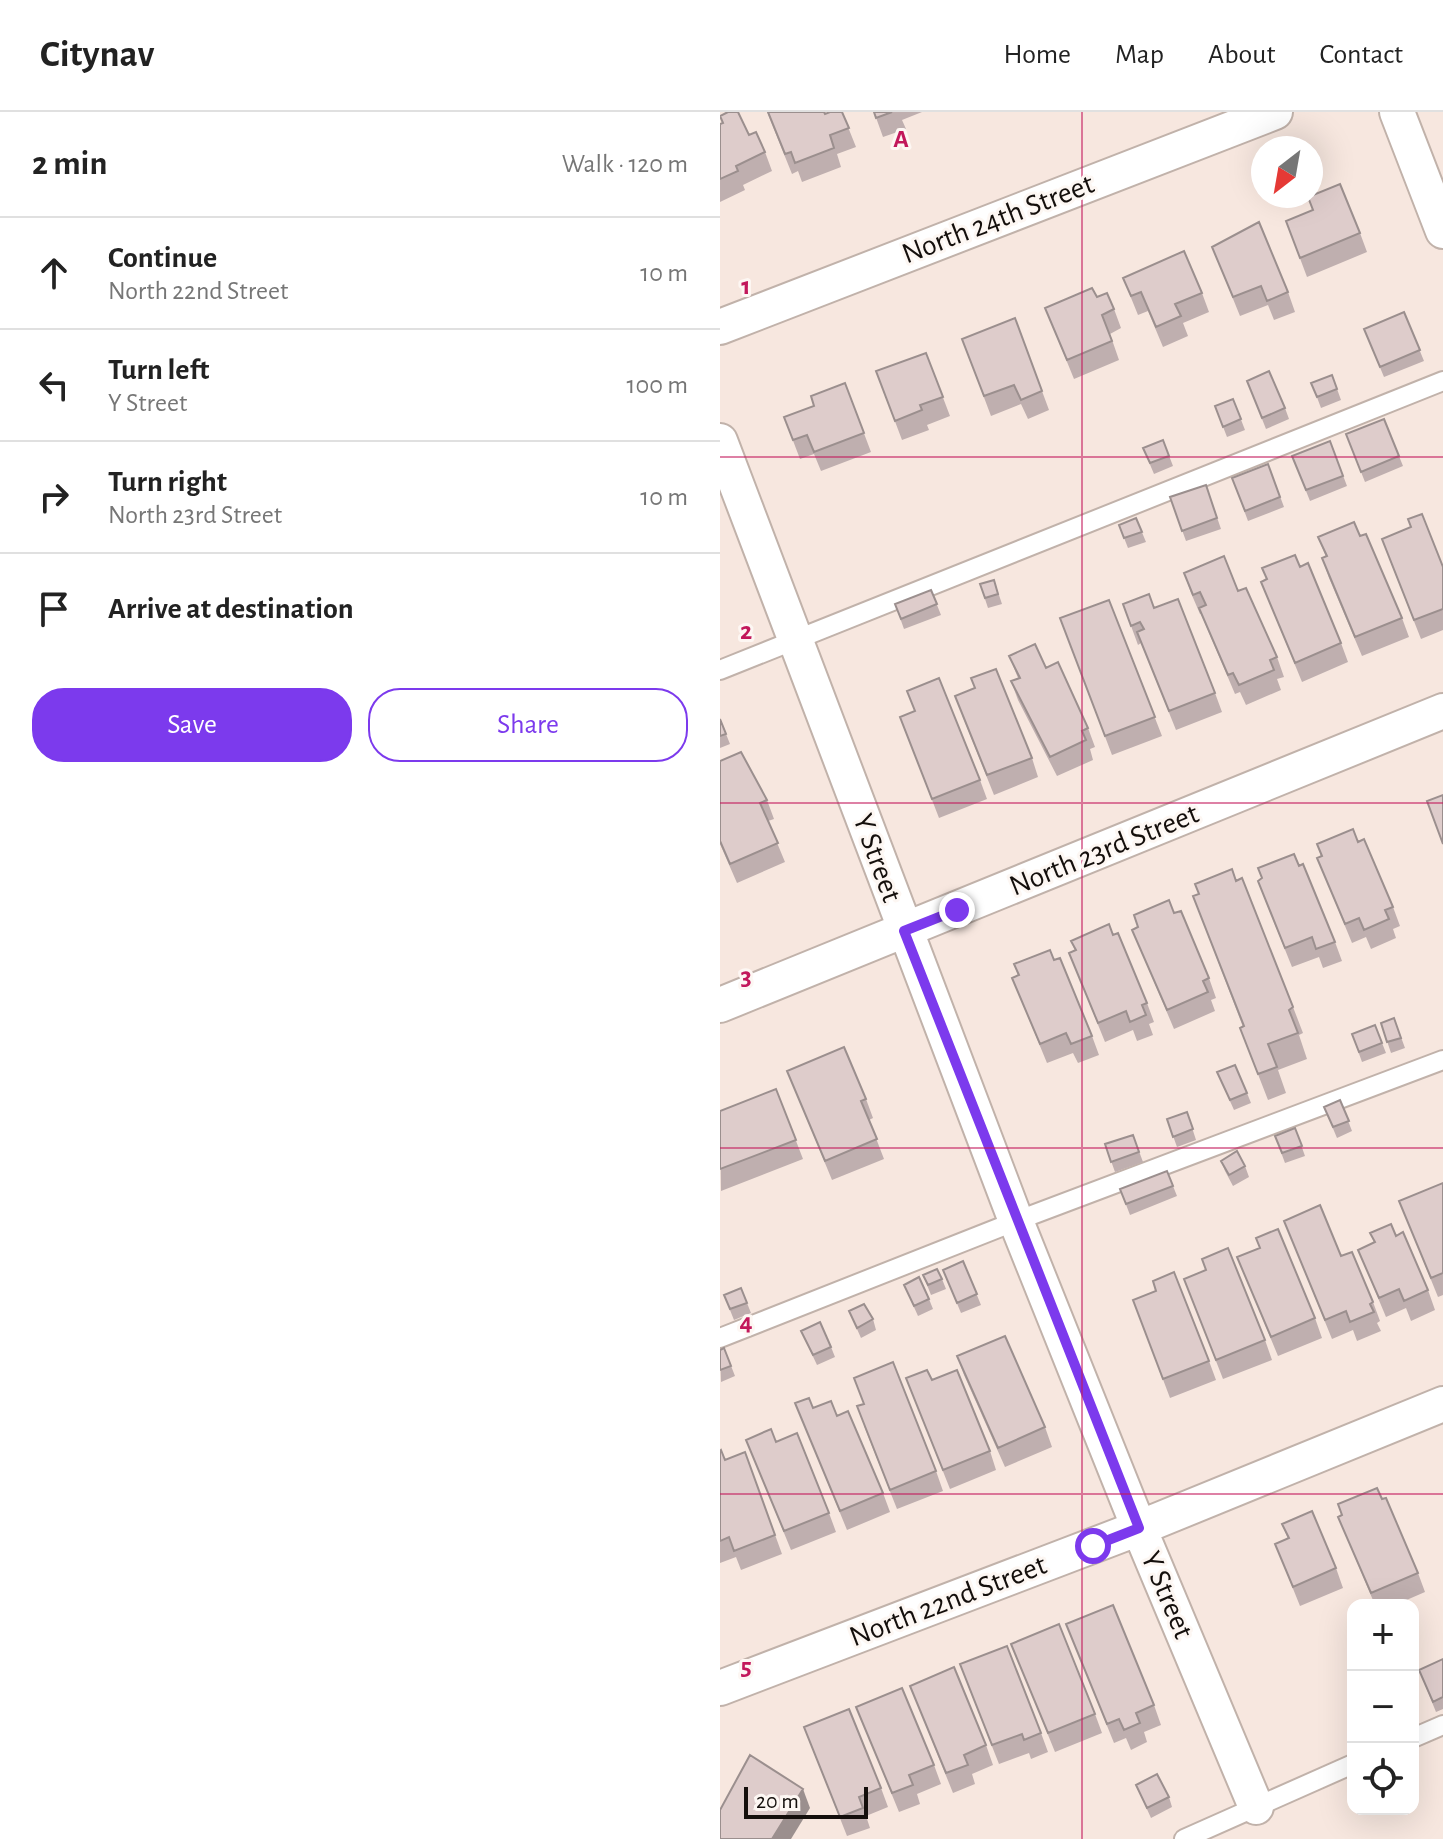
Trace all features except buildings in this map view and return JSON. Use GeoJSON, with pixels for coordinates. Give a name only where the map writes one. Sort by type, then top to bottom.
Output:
{"type":"FeatureCollection","features":[{"type":"Feature","properties":{"kind":"street","name":"North 24th Street"},"geometry":{"type":"LineString","coordinates":[[720,327],[1275,112]]}},
{"type":"Feature","properties":{"kind":"street"},"geometry":{"type":"LineString","coordinates":[[1397,112],[1443,231]]}},
{"type":"Feature","properties":{"kind":"street","name":"Y Street"},"geometry":{"type":"LineString","coordinates":[[720,441],[1016,1221],[1139,1528],[1256,1807]]}},
{"type":"Feature","properties":{"kind":"street","name":"North 23rd Street"},"geometry":{"type":"LineString","coordinates":[[720,1005],[1443,711]]}},
{"type":"Feature","properties":{"kind":"street","name":"North 22nd Street"},"geometry":{"type":"LineString","coordinates":[[720,1688],[1139,1528],[1443,1404]]}},
{"type":"Feature","properties":{"kind":"lane"},"geometry":{"type":"LineString","coordinates":[[720,670],[1443,381]]}},
{"type":"Feature","properties":{"kind":"lane"},"geometry":{"type":"LineString","coordinates":[[720,1338],[1016,1221],[1443,1060]]}},
{"type":"Feature","properties":{"kind":"lane"},"geometry":{"type":"LineString","coordinates":[[1419,1735],[1443,1725]]}},
{"type":"Feature","properties":{"kind":"lane"},"geometry":{"type":"LineString","coordinates":[[1184,1839],[1347,1767]]}},
{"type":"Feature","properties":{"kind":"route"},"geometry":{"type":"LineString","coordinates":[[957,910],[904,931],[1139,1528],[1093,1546]]}}]}
